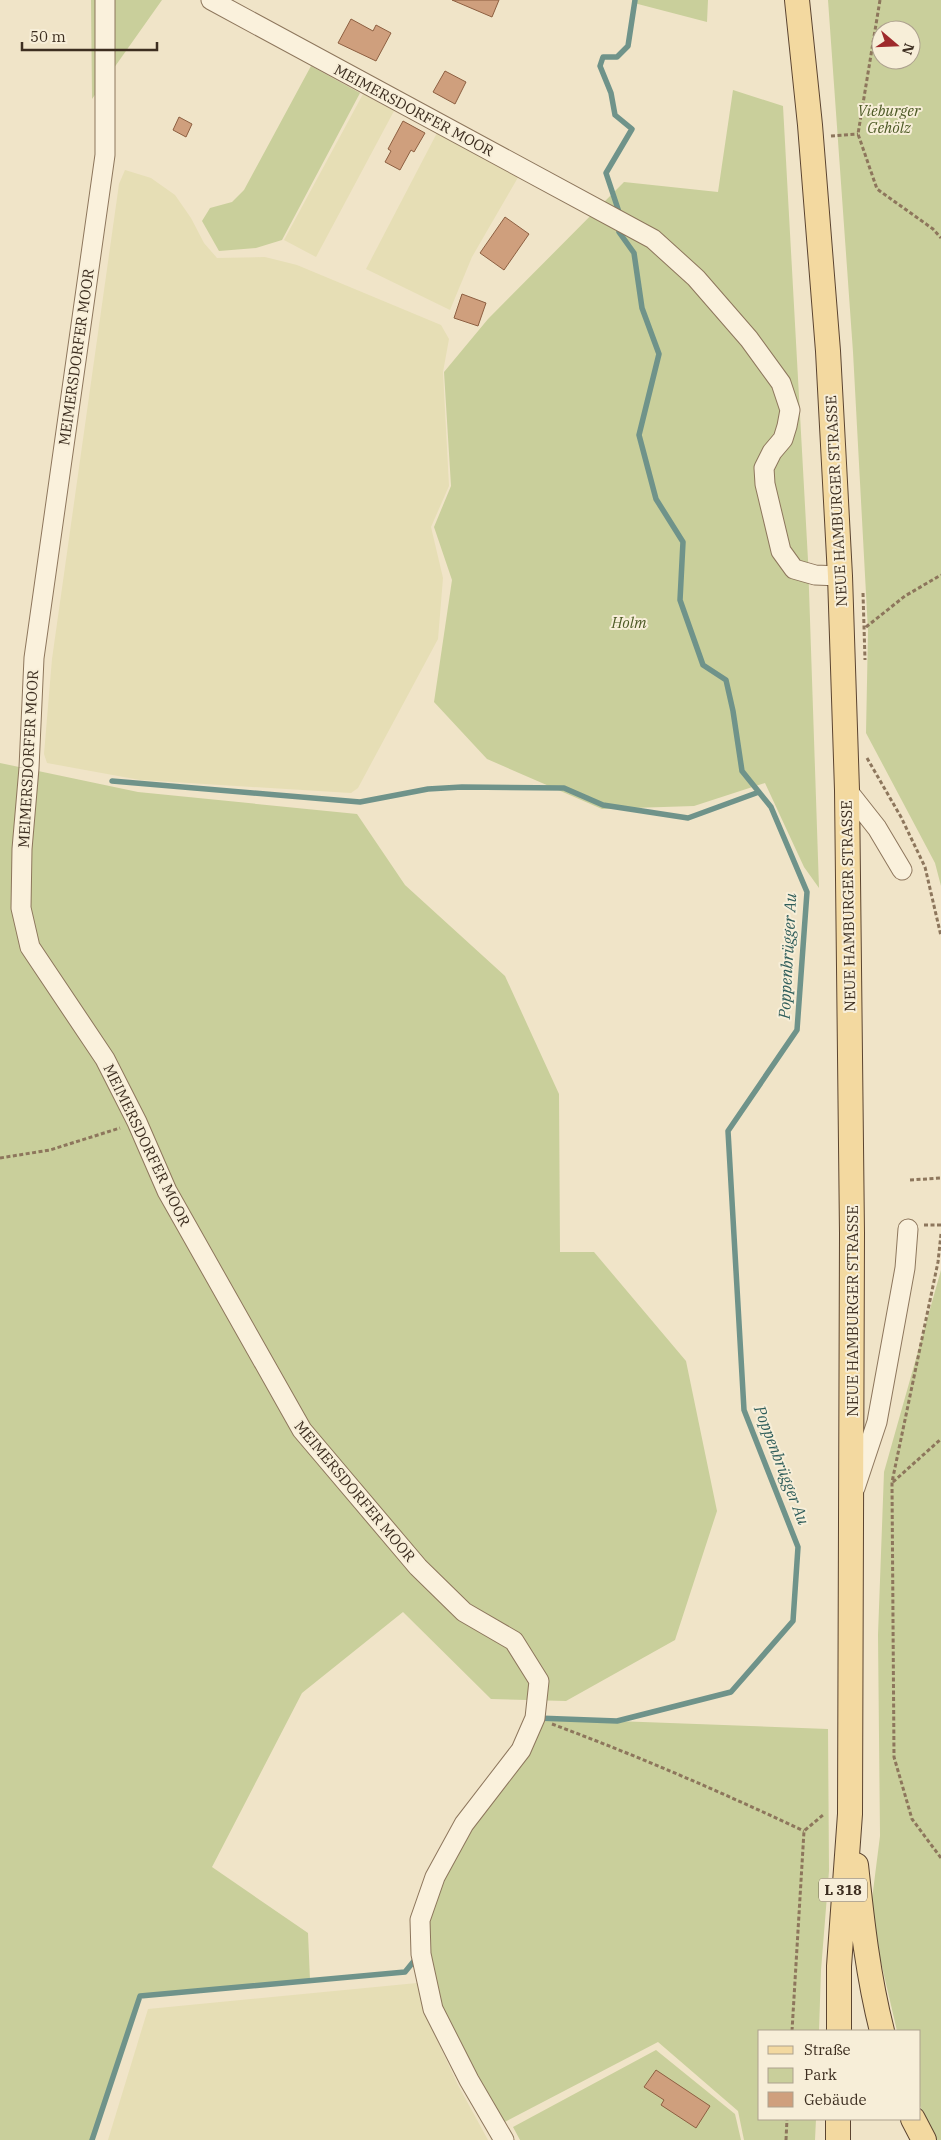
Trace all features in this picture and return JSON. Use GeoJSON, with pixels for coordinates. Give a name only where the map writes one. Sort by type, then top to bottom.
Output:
{"type":"FeatureCollection","features":[{"type":"Feature","properties":{"kind":"main road","name":"NEUE HAMBURGER STRASSE"},"geometry":{"type":"LineString","coordinates":[[797,0],[810,125],[828,351],[840,576],[847,790],[852,1213],[850,1814]]}},
{"type":"Feature","properties":{"kind":"main road","name":"L 318"},"geometry":{"type":"LineString","coordinates":[[839,2030],[839,1966],[850,1814]]}},
{"type":"Feature","properties":{"kind":"main road"},"geometry":{"type":"LineString","coordinates":[[850,1814],[865,1951],[882,2030]]}},
{"type":"Feature","properties":{"kind":"main road"},"geometry":{"type":"LineString","coordinates":[[838,2120],[838,2140]]}},
{"type":"Feature","properties":{"kind":"street","name":"MEIMERSDORFER MOOR"},"geometry":{"type":"LineString","coordinates":[[105,0],[105,155],[34,658],[29,768],[22,849],[21,908],[30,947],[105,1059],[137,1122],[167,1192],[302,1430],[425,1573],[464,1612],[514,1641],[539,1681],[535,1718],[521,1750],[464,1824],[435,1877],[420,1920],[420,1954],[433,2009],[469,2080],[504,2140]]}},
{"type":"Feature","properties":{"kind":"street","name":"MEIMERSDORFER MOOR"},"geometry":{"type":"LineString","coordinates":[[212,0],[653,239],[696,278],[749,339],[781,383],[790,410],[783,439],[772,452],[764,468],[764,484],[781,551],[794,569],[815,576],[840,576]]}},
{"type":"Feature","properties":{"kind":"street"},"geometry":{"type":"LineString","coordinates":[[847,790],[878,828],[902,870]]}},
{"type":"Feature","properties":{"kind":"street"},"geometry":{"type":"LineString","coordinates":[[852,1496],[877,1422],[905,1268],[908,1229]]}},
{"type":"Feature","properties":{"kind":"path"},"geometry":{"type":"LineString","coordinates":[[880,0],[862,98],[858,134],[877,189],[933,229],[941,238]]}},
{"type":"Feature","properties":{"kind":"path"},"geometry":{"type":"LineString","coordinates":[[830,127],[830,136],[858,134]]}},
{"type":"Feature","properties":{"kind":"path"},"geometry":{"type":"LineString","coordinates":[[865,628],[905,596],[941,575]]}},
{"type":"Feature","properties":{"kind":"path"},"geometry":{"type":"LineString","coordinates":[[863,592],[865,667]]}},
{"type":"Feature","properties":{"kind":"path"},"geometry":{"type":"LineString","coordinates":[[865,755],[901,817],[925,867],[941,936]]}},
{"type":"Feature","properties":{"kind":"path"},"geometry":{"type":"LineString","coordinates":[[0,1158],[50,1150],[137,1122]]}},
{"type":"Feature","properties":{"kind":"path"},"geometry":{"type":"LineString","coordinates":[[910,1180],[941,1178]]}},
{"type":"Feature","properties":{"kind":"path"},"geometry":{"type":"LineString","coordinates":[[941,1234],[938,1262],[892,1482],[894,1757],[912,1818],[941,1858]]}},
{"type":"Feature","properties":{"kind":"path"},"geometry":{"type":"LineString","coordinates":[[892,1482],[941,1439]]}},
{"type":"Feature","properties":{"kind":"path"},"geometry":{"type":"LineString","coordinates":[[535,1718],[626,1752],[716,1789],[804,1831]]}},
{"type":"Feature","properties":{"kind":"path"},"geometry":{"type":"LineString","coordinates":[[792,2030],[804,1831],[823,1815]]}},
{"type":"Feature","properties":{"kind":"path"},"geometry":{"type":"LineString","coordinates":[[786,2140],[787,2120]]}},
{"type":"Feature","properties":{"kind":"shaded area"},"geometry":{"type":"Polygon","coordinates":[[[363,94],[394,111],[316,257],[284,240],[363,94]]]}},
{"type":"Feature","properties":{"kind":"shaded area"},"geometry":{"type":"Polygon","coordinates":[[[438,131],[520,174],[472,257],[450,310],[366,269],[438,131]]]}},
{"type":"Feature","properties":{"kind":"shaded area"},"geometry":{"type":"Polygon","coordinates":[[[125,170],[151,178],[175,195],[191,218],[204,243],[217,258],[265,257],[297,265],[441,325],[449,339],[443,372],[449,486],[431,527],[443,578],[438,639],[358,788],[351,793],[140,780],[47,763],[44,754],[52,659],[119,184],[125,170]]]}},
{"type":"Feature","properties":{"kind":"shaded area"},"geometry":{"type":"Polygon","coordinates":[[[417,1983],[424,2012],[458,2085],[488,2140],[108,2140],[148,2009],[417,1983]]]}},
{"type":"Feature","properties":{"kind":"green space"},"geometry":{"type":"Polygon","coordinates":[[[91,0],[162,0],[92,99],[91,0]]]}},
{"type":"Feature","properties":{"kind":"green space"},"geometry":{"type":"Polygon","coordinates":[[[632,0],[708,0],[707,22],[634,3],[632,0]]]}},
{"type":"Feature","properties":{"kind":"green space","name":"Vieburger Gehölz"},"geometry":{"type":"Polygon","coordinates":[[[828,0],[941,0],[941,886],[935,863],[866,733],[868,631],[853,352],[828,0]]]}},
{"type":"Feature","properties":{"kind":"green space"},"geometry":{"type":"Polygon","coordinates":[[[311,66],[360,93],[282,240],[256,248],[219,251],[202,221],[210,208],[232,202],[244,190],[311,66]]]}},
{"type":"Feature","properties":{"kind":"green space","name":"Holm"},"geometry":{"type":"Polygon","coordinates":[[[733,90],[783,106],[808,560],[819,888],[804,867],[765,783],[694,806],[602,809],[487,759],[434,702],[452,580],[434,527],[451,486],[444,372],[488,319],[624,182],[718,192],[733,90]]]}},
{"type":"Feature","properties":{"kind":"green space"},"geometry":{"type":"Polygon","coordinates":[[[0,763],[138,792],[357,814],[405,885],[505,976],[559,1094],[560,1252],[594,1252],[686,1361],[717,1511],[675,1640],[566,1701],[491,1699],[403,1612],[302,1693],[212,1867],[308,1933],[310,1980],[140,1996],[92,2140],[0,2140],[0,763]]]}},
{"type":"Feature","properties":{"kind":"green space"},"geometry":{"type":"Polygon","coordinates":[[[941,1270],[941,2140],[937,2140],[921,2108],[921,2030],[897,2030],[870,1915],[880,1836],[878,1635],[884,1472],[941,1270]]]}},
{"type":"Feature","properties":{"kind":"green space"},"geometry":{"type":"Polygon","coordinates":[[[535,1718],[828,1729],[829,1871],[821,1970],[819,2030],[758,2030],[758,2120],[816,2120],[815,2140],[744,2140],[738,2111],[658,2042],[497,2126],[469,2080],[421,1954],[435,1877],[535,1718]]]}},
{"type":"Feature","properties":{"kind":"green space"},"geometry":{"type":"Polygon","coordinates":[[[656,2050],[735,2114],[741,2140],[520,2140],[513,2127],[656,2050]]]}},
{"type":"Feature","properties":{"kind":"building"},"geometry":{"type":"Polygon","coordinates":[[[452,0],[499,0],[492,17],[452,0]]]}},
{"type":"Feature","properties":{"kind":"building"},"geometry":{"type":"Polygon","coordinates":[[[351,19],[373,31],[376,25],[391,33],[376,61],[338,43],[351,19]]]}},
{"type":"Feature","properties":{"kind":"building"},"geometry":{"type":"Polygon","coordinates":[[[445,71],[466,82],[455,104],[433,92],[445,71]]]}},
{"type":"Feature","properties":{"kind":"building"},"geometry":{"type":"Polygon","coordinates":[[[179,117],[192,124],[186,137],[173,130],[179,117]]]}},
{"type":"Feature","properties":{"kind":"building"},"geometry":{"type":"Polygon","coordinates":[[[403,121],[425,133],[414,152],[411,150],[400,170],[385,162],[391,151],[388,149],[403,121]]]}},
{"type":"Feature","properties":{"kind":"building"},"geometry":{"type":"Polygon","coordinates":[[[505,217],[529,234],[504,270],[480,253],[505,217]]]}},
{"type":"Feature","properties":{"kind":"building"},"geometry":{"type":"Polygon","coordinates":[[[462,294],[486,303],[478,326],[454,318],[462,294]]]}},
{"type":"Feature","properties":{"kind":"building"},"geometry":{"type":"Polygon","coordinates":[[[656,2070],[710,2106],[696,2128],[661,2105],[664,2100],[644,2087],[656,2070]]]}},
{"type":"Feature","properties":{"kind":"waterway","name":"Poppenbrügger Au"},"geometry":{"type":"LineString","coordinates":[[619,212],[606,173],[632,129],[615,115],[611,93],[600,66],[603,57],[617,57],[628,46],[635,0]]}},
{"type":"Feature","properties":{"kind":"waterway","name":"Poppenbrügger Au"},"geometry":{"type":"LineString","coordinates":[[537,1718],[617,1721],[731,1692],[793,1621],[798,1547],[744,1410],[728,1131],[797,1030],[807,892],[771,807],[742,771],[733,711],[726,680],[703,665],[680,600],[683,542],[656,499],[639,435],[659,354],[642,308],[634,253],[619,232]]}},
{"type":"Feature","properties":{"kind":"waterway"},"geometry":{"type":"LineString","coordinates":[[112,781],[360,802],[428,789],[462,787],[564,788],[603,805],[688,818],[759,792]]}},
{"type":"Feature","properties":{"kind":"waterway"},"geometry":{"type":"LineString","coordinates":[[92,2140],[140,1996],[405,1972],[418,1956]]}}]}
